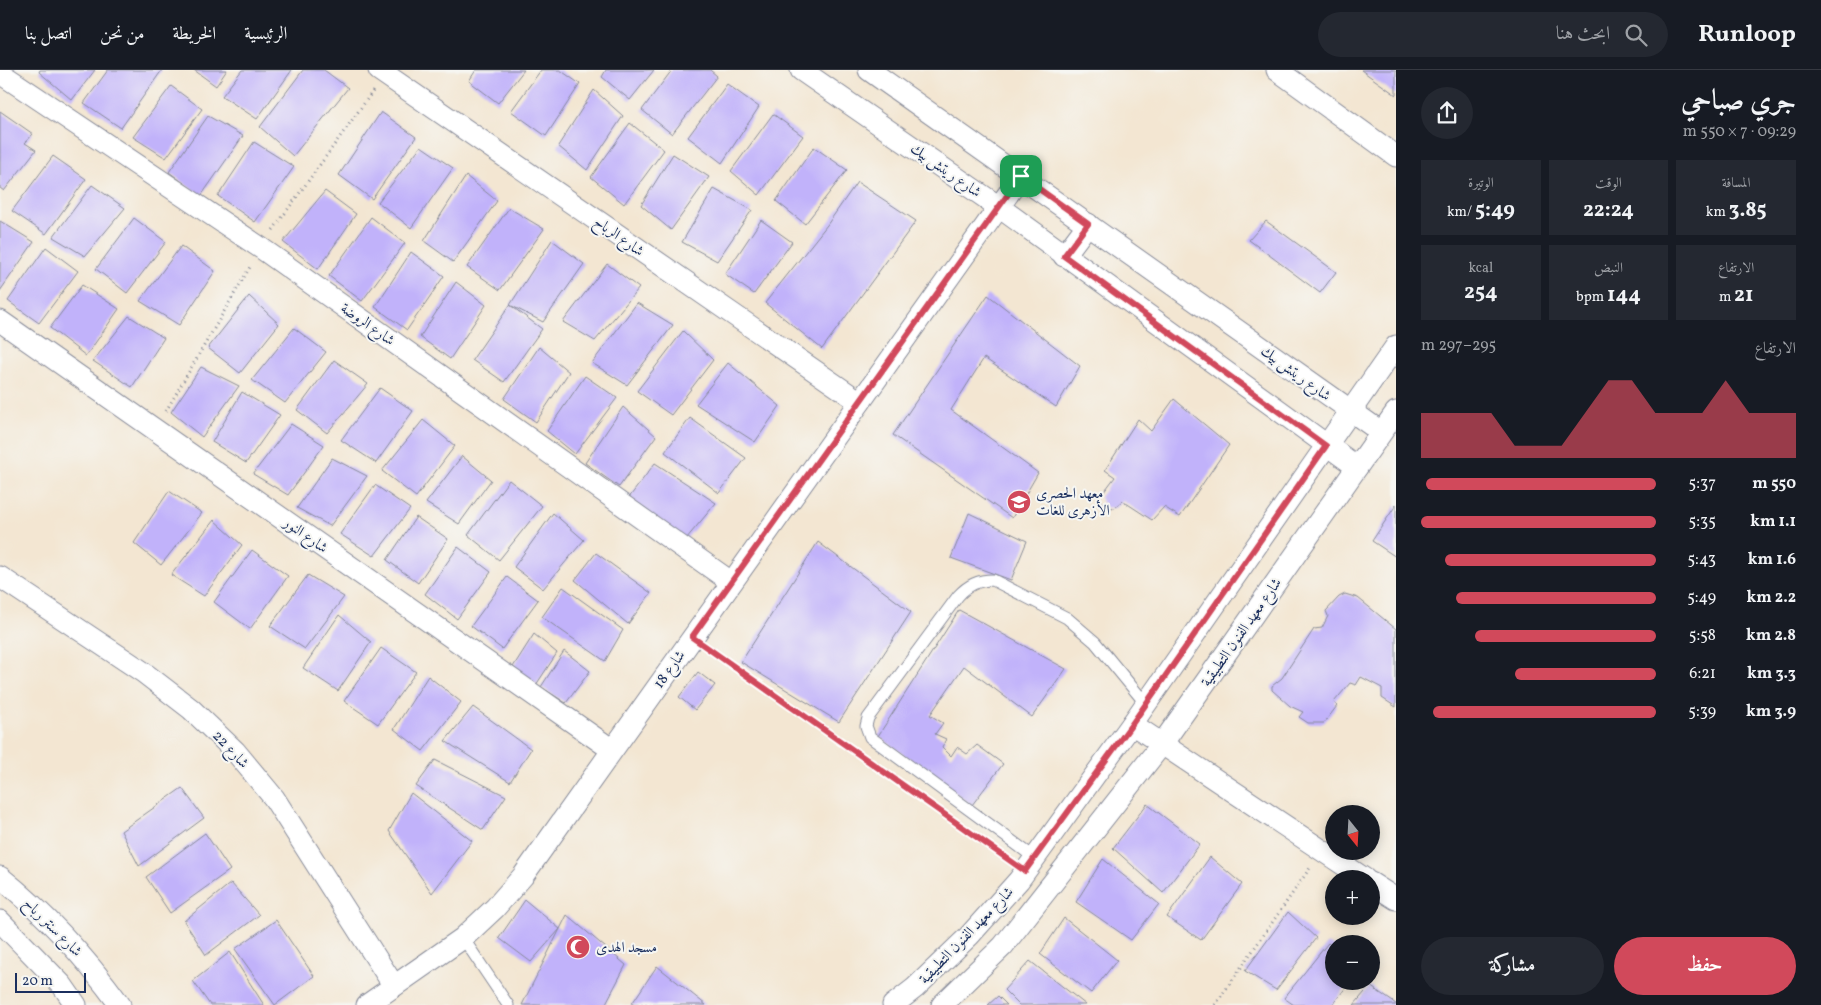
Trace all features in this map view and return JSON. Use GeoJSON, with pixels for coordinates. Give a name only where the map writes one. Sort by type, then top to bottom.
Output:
{"type":"FeatureCollection","features":[{"type":"Feature","properties":{"kind":"street","name":"شارع الرباح"},"geometry":{"type":"LineString","coordinates":[[379,70],[860,402]]}},
{"type":"Feature","properties":{"kind":"street","name":"شارع ريتش بيك"},"geometry":{"type":"LineString","coordinates":[[801,70],[999,207],[1356,467]]}},
{"type":"Feature","properties":{"kind":"street","name":"شارع ريتش بيك"},"geometry":{"type":"LineString","coordinates":[[869,70],[1021,176],[1350,413],[1381,432]]}},
{"type":"Feature","properties":{"kind":"street"},"geometry":{"type":"LineString","coordinates":[[1277,70],[1396,156]]}},
{"type":"Feature","properties":{"kind":"street","name":"شارع الروضة"},"geometry":{"type":"LineString","coordinates":[[0,73],[261,248],[731,582]]}},
{"type":"Feature","properties":{"kind":"street","name":"شارع 18"},"geometry":{"type":"LineString","coordinates":[[368,1005],[463,938],[495,908],[523,876],[611,749],[1021,176]]}},
{"type":"Feature","properties":{"kind":"street"},"geometry":{"type":"LineString","coordinates":[[1064,256],[1088,224]]}},
{"type":"Feature","properties":{"kind":"street","name":"شارع النور"},"geometry":{"type":"LineString","coordinates":[[0,321],[611,749]]}},
{"type":"Feature","properties":{"kind":"street","name":"شارع معهد الفنون التطبيقية"},"geometry":{"type":"LineString","coordinates":[[894,1005],[915,988],[969,936],[1034,858],[1132,724],[1396,346]]}},
{"type":"Feature","properties":{"kind":"street","name":"شارع معهد الفنون التطبيقية"},"geometry":{"type":"LineString","coordinates":[[942,1005],[1003,946],[1162,744],[1396,412]]}},
{"type":"Feature","properties":{"kind":"street","name":"شارع 22"},"geometry":{"type":"LineString","coordinates":[[0,577],[143,672],[191,709],[235,751],[274,798],[394,986]]}},
{"type":"Feature","properties":{"kind":"street"},"geometry":{"type":"LineString","coordinates":[[1132,724],[1352,870]]}},
{"type":"Feature","properties":{"kind":"street","name":"شارع سنتر رباح"},"geometry":{"type":"LineString","coordinates":[[0,876],[51,924],[93,968],[120,1005]]}},
{"type":"Feature","properties":{"kind":"street"},"geometry":{"type":"LineString","coordinates":[[1380,889],[1396,899]]}},
{"type":"Feature","properties":{"kind":"street"},"geometry":{"type":"LineString","coordinates":[[0,921],[62,985],[76,1005]]}},
{"type":"Feature","properties":{"kind":"lane"},"geometry":{"type":"LineString","coordinates":[[1034,858],[870,737],[866,726],[868,718],[958,596],[966,587],[984,580],[993,580],[1067,618],[1095,642],[1146,704]]}},
{"type":"Feature","properties":{"kind":"lane"},"geometry":{"type":"LineString","coordinates":[[463,938],[508,1005]]}},
{"type":"Feature","properties":{"kind":"path"},"geometry":{"type":"LineString","coordinates":[[692,637],[887,774]]}},
{"type":"Feature","properties":{"kind":"path"},"geometry":{"type":"LineString","coordinates":[[1215,1005],[1322,850]]}},
{"type":"Feature","properties":{"kind":"building"},"geometry":{"type":"Polygon","coordinates":[[[40,70],[95,70],[72,100],[39,72],[40,70]]]}},
{"type":"Feature","properties":{"kind":"building"},"geometry":{"type":"Polygon","coordinates":[[[108,70],[162,70],[121,128],[84,103],[108,70]]]}},
{"type":"Feature","properties":{"kind":"building"},"geometry":{"type":"Polygon","coordinates":[[[194,70],[227,70],[216,86],[194,70]]]}},
{"type":"Feature","properties":{"kind":"building"},"geometry":{"type":"Polygon","coordinates":[[[242,70],[292,70],[257,119],[222,96],[242,70]]]}},
{"type":"Feature","properties":{"kind":"building"},"geometry":{"type":"Polygon","coordinates":[[[303,70],[324,70],[348,88],[293,156],[260,127],[303,70]]]}},
{"type":"Feature","properties":{"kind":"building"},"geometry":{"type":"Polygon","coordinates":[[[476,70],[524,70],[498,103],[469,81],[476,70]]]}},
{"type":"Feature","properties":{"kind":"building"},"geometry":{"type":"Polygon","coordinates":[[[541,70],[560,70],[580,84],[546,136],[511,111],[541,70]]]}},
{"type":"Feature","properties":{"kind":"building"},"geometry":{"type":"Polygon","coordinates":[[[606,70],[654,70],[630,100],[602,77],[606,70]]]}},
{"type":"Feature","properties":{"kind":"building"},"geometry":{"type":"Polygon","coordinates":[[[672,70],[710,70],[717,76],[672,134],[642,110],[672,70]]]}},
{"type":"Feature","properties":{"kind":"building"},"geometry":{"type":"Polygon","coordinates":[[[1361,70],[1396,70],[1396,95],[1361,70]]]}},
{"type":"Feature","properties":{"kind":"building"},"geometry":{"type":"Polygon","coordinates":[[[727,84],[759,107],[722,163],[688,137],[727,84]]]}},
{"type":"Feature","properties":{"kind":"building"},"geometry":{"type":"Polygon","coordinates":[[[171,86],[202,109],[166,158],[133,137],[171,86]]]}},
{"type":"Feature","properties":{"kind":"building"},"geometry":{"type":"Polygon","coordinates":[[[594,90],[623,116],[587,170],[558,146],[594,90]]]}},
{"type":"Feature","properties":{"kind":"building"},"geometry":{"type":"Polygon","coordinates":[[[0,111],[33,134],[25,143],[36,150],[4,191],[0,188],[0,111]]]}},
{"type":"Feature","properties":{"kind":"building"},"geometry":{"type":"Polygon","coordinates":[[[381,112],[416,137],[372,199],[339,175],[381,112]]]}},
{"type":"Feature","properties":{"kind":"building"},"geometry":{"type":"Polygon","coordinates":[[[773,114],[803,136],[759,195],[731,171],[773,114]]]}},
{"type":"Feature","properties":{"kind":"building"},"geometry":{"type":"Polygon","coordinates":[[[208,116],[243,136],[201,196],[169,172],[208,116]]]}},
{"type":"Feature","properties":{"kind":"building"},"geometry":{"type":"Polygon","coordinates":[[[630,123],[664,150],[624,204],[591,177],[630,123]]]}},
{"type":"Feature","properties":{"kind":"building"},"geometry":{"type":"Polygon","coordinates":[[[254,142],[294,167],[255,222],[218,196],[254,142]]]}},
{"type":"Feature","properties":{"kind":"building"},"geometry":{"type":"Polygon","coordinates":[[[421,146],[453,168],[411,228],[378,202],[421,146]]]}},
{"type":"Feature","properties":{"kind":"building"},"geometry":{"type":"Polygon","coordinates":[[[814,147],[847,170],[805,224],[776,201],[814,147]]]}},
{"type":"Feature","properties":{"kind":"building"},"geometry":{"type":"Polygon","coordinates":[[[673,154],[709,177],[671,230],[641,205],[673,154]]]}},
{"type":"Feature","properties":{"kind":"building"},"geometry":{"type":"Polygon","coordinates":[[[53,156],[86,179],[46,234],[12,211],[53,156]]]}},
{"type":"Feature","properties":{"kind":"building"},"geometry":{"type":"Polygon","coordinates":[[[466,176],[497,201],[453,262],[424,241],[466,176]]]}},
{"type":"Feature","properties":{"kind":"building"},"geometry":{"type":"Polygon","coordinates":[[[857,182],[916,221],[822,349],[765,303],[827,225],[857,182]]]}},
{"type":"Feature","properties":{"kind":"building"},"geometry":{"type":"Polygon","coordinates":[[[92,185],[125,208],[85,256],[53,237],[92,185]]]}},
{"type":"Feature","properties":{"kind":"building"},"geometry":{"type":"Polygon","coordinates":[[[714,189],[752,210],[717,261],[682,242],[714,189]]]}},
{"type":"Feature","properties":{"kind":"building"},"geometry":{"type":"Polygon","coordinates":[[[325,191],[356,214],[318,269],[283,242],[325,191]]]}},
{"type":"Feature","properties":{"kind":"building"},"geometry":{"type":"Polygon","coordinates":[[[509,208],[544,229],[500,290],[467,267],[509,208]]]}},
{"type":"Feature","properties":{"kind":"building"},"geometry":{"type":"Polygon","coordinates":[[[371,217],[405,243],[362,301],[329,276],[371,217]]]}},
{"type":"Feature","properties":{"kind":"building"},"geometry":{"type":"Polygon","coordinates":[[[134,218],[166,242],[127,293],[96,269],[134,218]]]}},
{"type":"Feature","properties":{"kind":"building"},"geometry":{"type":"Polygon","coordinates":[[[761,220],[792,242],[754,294],[725,274],[761,220]]]}},
{"type":"Feature","properties":{"kind":"building"},"geometry":{"type":"Polygon","coordinates":[[[0,221],[34,242],[0,291],[0,221]]]}},
{"type":"Feature","properties":{"kind":"building"},"geometry":{"type":"Polygon","coordinates":[[[1266,221],[1336,272],[1320,293],[1249,240],[1266,221]]]}},
{"type":"Feature","properties":{"kind":"building"},"geometry":{"type":"Polygon","coordinates":[[[552,240],[584,264],[543,322],[510,305],[552,240]]]}},
{"type":"Feature","properties":{"kind":"building"},"geometry":{"type":"Polygon","coordinates":[[[181,246],[215,271],[179,325],[140,301],[181,246]]]}},
{"type":"Feature","properties":{"kind":"building"},"geometry":{"type":"Polygon","coordinates":[[[46,247],[78,271],[39,323],[8,301],[46,247]]]}},
{"type":"Feature","properties":{"kind":"building"},"geometry":{"type":"Polygon","coordinates":[[[411,252],[444,276],[407,330],[375,307],[411,252]]]}},
{"type":"Feature","properties":{"kind":"building"},"geometry":{"type":"Polygon","coordinates":[[[607,264],[639,288],[595,341],[563,322],[607,264]]]}},
{"type":"Feature","properties":{"kind":"building"},"geometry":{"type":"Polygon","coordinates":[[[456,282],[486,305],[450,359],[420,337],[456,282]]]}},
{"type":"Feature","properties":{"kind":"building"},"geometry":{"type":"Polygon","coordinates":[[[82,285],[119,309],[86,356],[50,328],[82,285]]]}},
{"type":"Feature","properties":{"kind":"building"},"geometry":{"type":"Polygon","coordinates":[[[988,295],[1080,366],[1056,407],[984,358],[951,410],[1038,473],[1012,518],[893,435],[988,295]]]}},
{"type":"Feature","properties":{"kind":"building"},"geometry":{"type":"Polygon","coordinates":[[[249,296],[279,324],[240,373],[208,348],[249,296]]]}},
{"type":"Feature","properties":{"kind":"building"},"geometry":{"type":"Polygon","coordinates":[[[637,303],[673,325],[627,385],[592,363],[637,303]]]}},
{"type":"Feature","properties":{"kind":"building"},"geometry":{"type":"Polygon","coordinates":[[[510,305],[542,329],[504,382],[472,360],[510,305]]]}},
{"type":"Feature","properties":{"kind":"building"},"geometry":{"type":"Polygon","coordinates":[[[129,316],[164,338],[132,387],[93,361],[129,316]]]}},
{"type":"Feature","properties":{"kind":"building"},"geometry":{"type":"Polygon","coordinates":[[[294,328],[326,352],[285,403],[252,380],[294,328]]]}},
{"type":"Feature","properties":{"kind":"building"},"geometry":{"type":"Polygon","coordinates":[[[683,331],[713,360],[671,415],[637,391],[683,331]]]}},
{"type":"Feature","properties":{"kind":"building"},"geometry":{"type":"Polygon","coordinates":[[[539,347],[569,372],[536,422],[504,399],[539,347]]]}},
{"type":"Feature","properties":{"kind":"building"},"geometry":{"type":"Polygon","coordinates":[[[334,360],[368,384],[327,433],[297,410],[334,360]]]}},
{"type":"Feature","properties":{"kind":"building"},"geometry":{"type":"Polygon","coordinates":[[[728,363],[780,406],[755,442],[696,404],[728,363]]]}},
{"type":"Feature","properties":{"kind":"building"},"geometry":{"type":"Polygon","coordinates":[[[201,367],[239,386],[202,437],[171,412],[201,367]]]}},
{"type":"Feature","properties":{"kind":"building"},"geometry":{"type":"Polygon","coordinates":[[[585,376],[617,398],[575,454],[547,431],[585,376]]]}},
{"type":"Feature","properties":{"kind":"building"},"geometry":{"type":"Polygon","coordinates":[[[380,388],[413,411],[376,463],[341,440],[380,388]]]}},
{"type":"Feature","properties":{"kind":"building"},"geometry":{"type":"Polygon","coordinates":[[[242,392],[280,415],[246,463],[212,442],[242,392]]]}},
{"type":"Feature","properties":{"kind":"building"},"geometry":{"type":"Polygon","coordinates":[[[1174,399],[1229,445],[1180,517],[1164,507],[1152,520],[1123,501],[1115,508],[1104,507],[1100,497],[1115,477],[1105,470],[1138,419],[1151,431],[1174,399]]]}},
{"type":"Feature","properties":{"kind":"building"},"geometry":{"type":"Polygon","coordinates":[[[623,407],[656,436],[619,487],[585,463],[623,407]]]}},
{"type":"Feature","properties":{"kind":"building"},"geometry":{"type":"Polygon","coordinates":[[[690,418],[746,458],[719,493],[665,452],[690,418]]]}},
{"type":"Feature","properties":{"kind":"building"},"geometry":{"type":"Polygon","coordinates":[[[423,420],[455,446],[416,497],[382,471],[423,420]]]}},
{"type":"Feature","properties":{"kind":"building"},"geometry":{"type":"Polygon","coordinates":[[[291,424],[324,445],[288,495],[253,474],[291,424]]]}},
{"type":"Feature","properties":{"kind":"building"},"geometry":{"type":"Polygon","coordinates":[[[462,456],[491,480],[459,524],[426,503],[462,456]]]}},
{"type":"Feature","properties":{"kind":"building"},"geometry":{"type":"Polygon","coordinates":[[[332,458],[367,476],[330,526],[297,508],[332,458]]]}},
{"type":"Feature","properties":{"kind":"building"},"geometry":{"type":"Polygon","coordinates":[[[655,463],[716,503],[686,539],[628,499],[655,463]]]}},
{"type":"Feature","properties":{"kind":"building"},"geometry":{"type":"Polygon","coordinates":[[[509,480],[542,506],[499,560],[468,535],[509,480]]]}},
{"type":"Feature","properties":{"kind":"building"},"geometry":{"type":"Polygon","coordinates":[[[375,485],[410,509],[374,556],[340,534],[375,485]]]}},
{"type":"Feature","properties":{"kind":"building"},"geometry":{"type":"Polygon","coordinates":[[[169,491],[202,513],[161,565],[134,543],[169,491]]]}},
{"type":"Feature","properties":{"kind":"building"},"geometry":{"type":"Polygon","coordinates":[[[1396,505],[1396,557],[1372,541],[1396,505]]]}},
{"type":"Feature","properties":{"kind":"building"},"geometry":{"type":"Polygon","coordinates":[[[553,513],[584,540],[543,589],[514,567],[553,513]]]}},
{"type":"Feature","properties":{"kind":"building"},"geometry":{"type":"Polygon","coordinates":[[[969,513],[1027,541],[1011,580],[951,558],[969,513]]]}},
{"type":"Feature","properties":{"kind":"building"},"geometry":{"type":"Polygon","coordinates":[[[416,517],[448,539],[418,583],[387,560],[416,517]]]}},
{"type":"Feature","properties":{"kind":"building"},"geometry":{"type":"Polygon","coordinates":[[[214,520],[242,545],[204,596],[171,575],[214,520]]]}},
{"type":"Feature","properties":{"kind":"building"},"geometry":{"type":"Polygon","coordinates":[[[818,542],[911,612],[839,722],[741,662],[818,542]]]}},
{"type":"Feature","properties":{"kind":"building"},"geometry":{"type":"Polygon","coordinates":[[[458,547],[491,572],[457,619],[425,594],[458,547]]]}},
{"type":"Feature","properties":{"kind":"building"},"geometry":{"type":"Polygon","coordinates":[[[252,550],[288,576],[250,629],[214,602],[252,550]]]}},
{"type":"Feature","properties":{"kind":"building"},"geometry":{"type":"Polygon","coordinates":[[[596,553],[651,593],[628,624],[575,580],[596,553]]]}},
{"type":"Feature","properties":{"kind":"building"},"geometry":{"type":"Polygon","coordinates":[[[308,575],[344,597],[305,649],[270,626],[308,575]]]}},
{"type":"Feature","properties":{"kind":"building"},"geometry":{"type":"Polygon","coordinates":[[[507,577],[538,600],[502,649],[471,626],[507,577]]]}},
{"type":"Feature","properties":{"kind":"building"},"geometry":{"type":"Polygon","coordinates":[[[563,587],[623,630],[605,661],[542,617],[563,587]]]}},
{"type":"Feature","properties":{"kind":"building"},"geometry":{"type":"Polygon","coordinates":[[[1345,594],[1358,598],[1396,629],[1396,707],[1382,698],[1382,688],[1361,677],[1356,685],[1350,683],[1334,702],[1337,706],[1324,723],[1308,723],[1299,717],[1303,712],[1290,706],[1272,690],[1272,686],[1282,678],[1314,629],[1322,628],[1328,616],[1326,611],[1339,597],[1345,594]]]}},
{"type":"Feature","properties":{"kind":"building"},"geometry":{"type":"Polygon","coordinates":[[[959,610],[1066,669],[1032,717],[964,666],[930,715],[943,723],[935,734],[946,739],[942,747],[951,756],[957,747],[967,754],[977,745],[1003,764],[972,805],[878,736],[959,610]]]}},
{"type":"Feature","properties":{"kind":"building"},"geometry":{"type":"Polygon","coordinates":[[[339,615],[371,642],[338,691],[303,668],[339,615]]]}},
{"type":"Feature","properties":{"kind":"building"},"geometry":{"type":"Polygon","coordinates":[[[534,634],[557,653],[536,685],[513,667],[534,634]]]}},
{"type":"Feature","properties":{"kind":"building"},"geometry":{"type":"Polygon","coordinates":[[[381,648],[416,672],[378,724],[344,701],[381,648]]]}},
{"type":"Feature","properties":{"kind":"building"},"geometry":{"type":"Polygon","coordinates":[[[564,651],[590,671],[566,703],[541,687],[564,651]]]}},
{"type":"Feature","properties":{"kind":"building"},"geometry":{"type":"Polygon","coordinates":[[[698,672],[715,685],[695,710],[679,697],[698,672]]]}},
{"type":"Feature","properties":{"kind":"building"},"geometry":{"type":"Polygon","coordinates":[[[428,676],[461,702],[423,751],[394,729],[428,676]]]}},
{"type":"Feature","properties":{"kind":"building"},"geometry":{"type":"Polygon","coordinates":[[[473,707],[531,749],[510,782],[445,741],[473,707]]]}},
{"type":"Feature","properties":{"kind":"building"},"geometry":{"type":"Polygon","coordinates":[[[435,760],[506,796],[483,830],[416,786],[435,760]]]}},
{"type":"Feature","properties":{"kind":"building"},"geometry":{"type":"Polygon","coordinates":[[[182,788],[204,818],[139,866],[121,831],[182,788]]]}},
{"type":"Feature","properties":{"kind":"building"},"geometry":{"type":"Polygon","coordinates":[[[411,793],[472,841],[432,893],[389,831],[411,793]]]}},
{"type":"Feature","properties":{"kind":"building"},"geometry":{"type":"Polygon","coordinates":[[[1147,804],[1200,844],[1163,893],[1113,848],[1147,804]]]}},
{"type":"Feature","properties":{"kind":"building"},"geometry":{"type":"Polygon","coordinates":[[[205,833],[230,870],[170,913],[146,877],[205,833]]]}},
{"type":"Feature","properties":{"kind":"building"},"geometry":{"type":"Polygon","coordinates":[[[1210,857],[1242,884],[1201,940],[1167,917],[1210,857]]]}},
{"type":"Feature","properties":{"kind":"building"},"geometry":{"type":"Polygon","coordinates":[[[1103,859],[1159,904],[1131,940],[1076,902],[1103,859]]]}},
{"type":"Feature","properties":{"kind":"building"},"geometry":{"type":"Polygon","coordinates":[[[231,883],[259,915],[206,955],[184,921],[231,883]]]}},
{"type":"Feature","properties":{"kind":"building"},"geometry":{"type":"Polygon","coordinates":[[[525,900],[560,929],[531,962],[499,938],[525,900]]]}},
{"type":"Feature","properties":{"kind":"building"},"geometry":{"type":"Polygon","coordinates":[[[1288,912],[1316,938],[1276,990],[1245,971],[1288,912]]]}},
{"type":"Feature","properties":{"kind":"building","name":"مسجد الهدى"},"geometry":{"type":"Polygon","coordinates":[[[567,915],[626,965],[605,1005],[522,1005],[567,915]]]}},
{"type":"Feature","properties":{"kind":"building"},"geometry":{"type":"Polygon","coordinates":[[[1064,918],[1117,960],[1091,993],[1040,954],[1064,918]]]}},
{"type":"Feature","properties":{"kind":"building"},"geometry":{"type":"Polygon","coordinates":[[[276,920],[314,976],[275,1005],[235,949],[276,920]]]}},
{"type":"Feature","properties":{"kind":"building"},"geometry":{"type":"Polygon","coordinates":[[[1325,947],[1325,990],[1344,990],[1332,1005],[1294,1005],[1284,998],[1325,947]]]}},
{"type":"Feature","properties":{"kind":"building"},"geometry":{"type":"Polygon","coordinates":[[[230,952],[264,1005],[210,1005],[193,981],[230,952]]]}},
{"type":"Feature","properties":{"kind":"building"},"geometry":{"type":"Polygon","coordinates":[[[1030,961],[1086,1005],[1019,1005],[1004,990],[1030,961]]]}},
{"type":"Feature","properties":{"kind":"building"},"geometry":{"type":"Polygon","coordinates":[[[657,966],[706,1005],[631,1005],[657,966]]]}},
{"type":"Feature","properties":{"kind":"building"},"geometry":{"type":"Polygon","coordinates":[[[1367,990],[1376,990],[1396,1004],[1396,1005],[1354,1005],[1367,990]]]}},
{"type":"Feature","properties":{"kind":"building"},"geometry":{"type":"Polygon","coordinates":[[[998,996],[1007,1005],[988,1005],[998,996]]]}},
{"type":"Feature","properties":{"kind":"place","name":"معهد الحصرى الأزهرى للغات"},"geometry":{"type":"Point","coordinates":[1019,502]}},
{"type":"Feature","properties":{"kind":"place","name":"مسجد الهدى"},"geometry":{"type":"Point","coordinates":[578,947]}},
{"type":"Feature","properties":{"kind":"route"},"geometry":{"type":"LineString","coordinates":[[1021,176],[1088,224],[1064,256],[1326,446],[1132,724],[1025,871],[692,637],[1021,176]]}}]}
